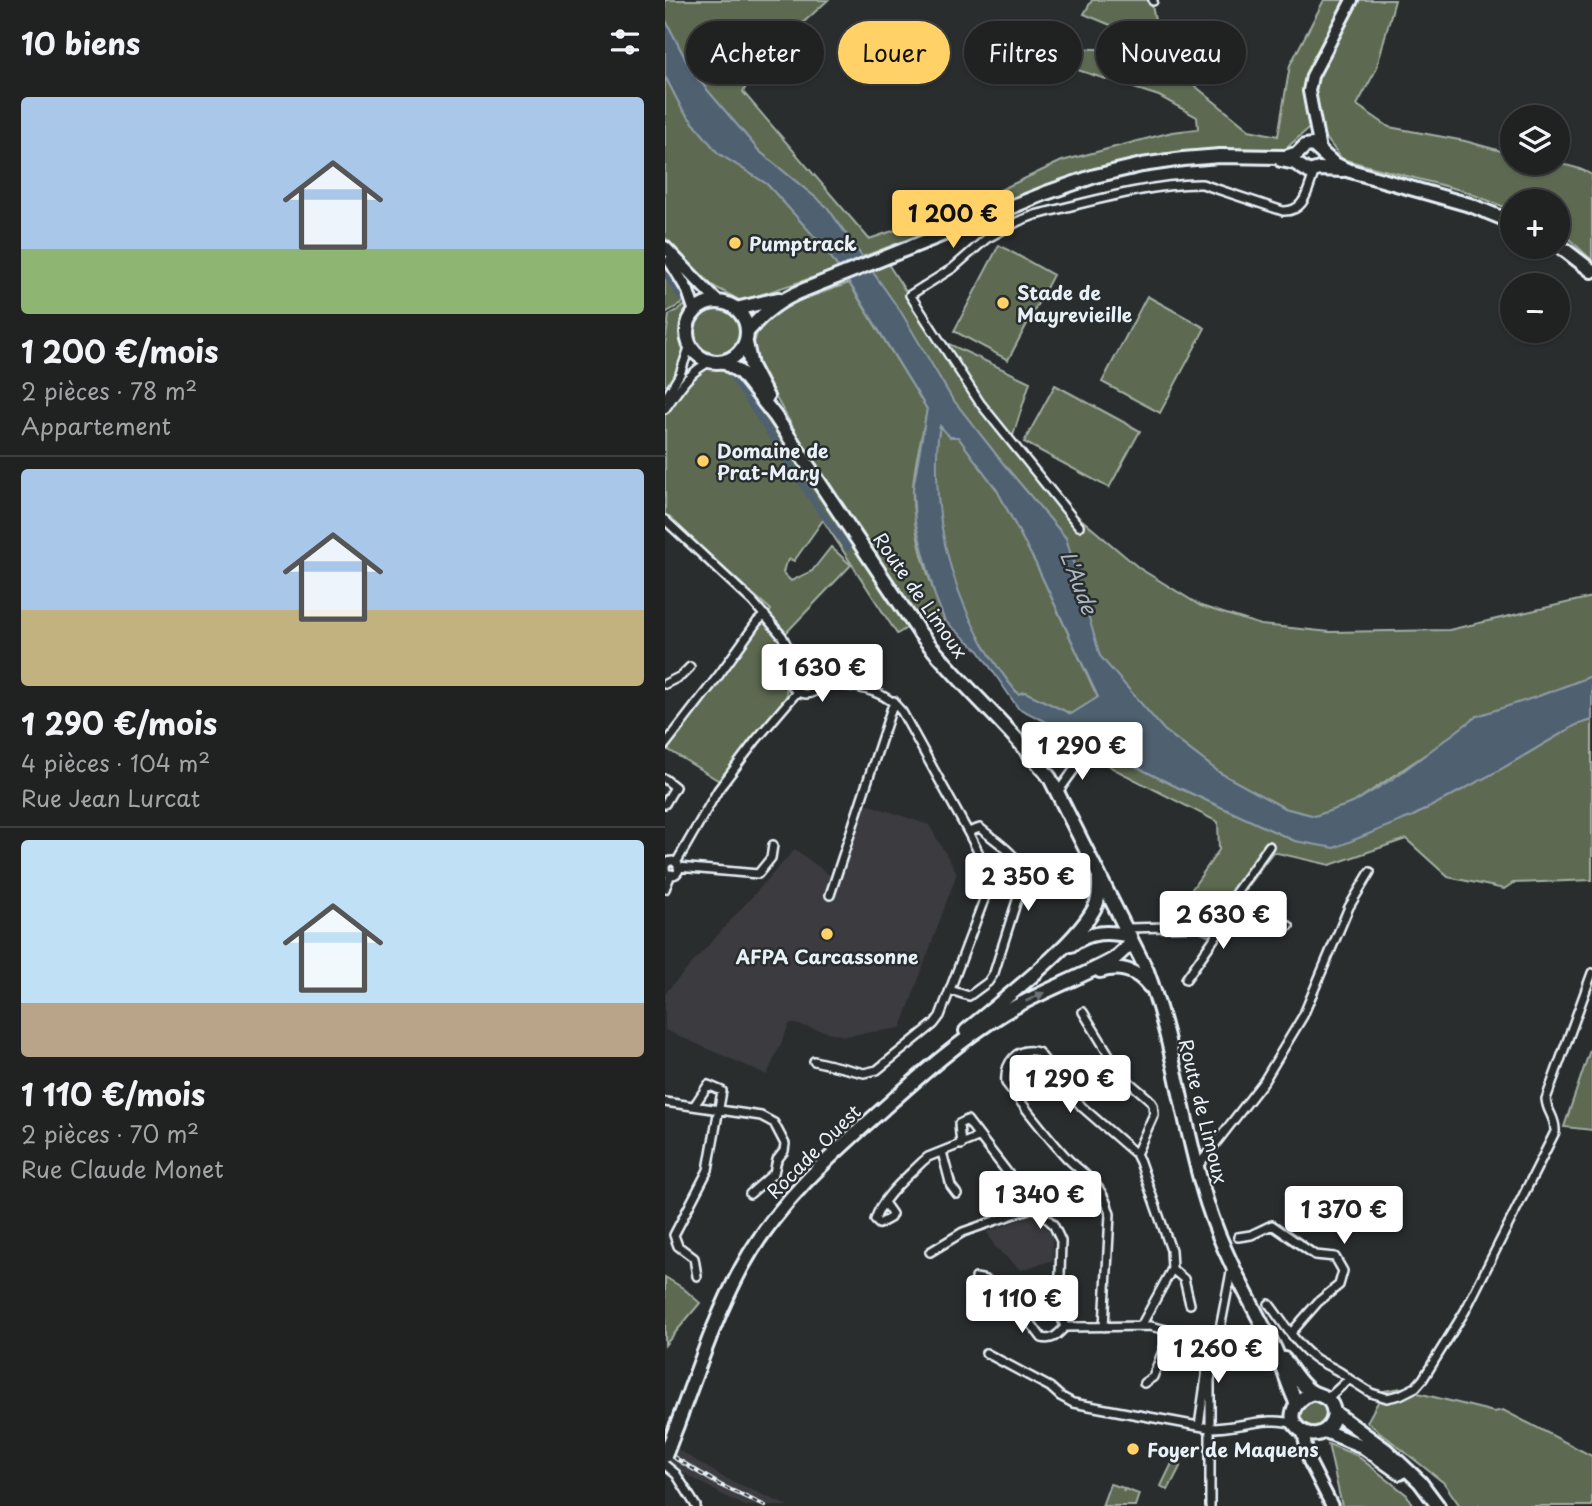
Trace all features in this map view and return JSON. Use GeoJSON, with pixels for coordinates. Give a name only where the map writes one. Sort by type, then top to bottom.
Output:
{"type":"FeatureCollection","features":[{"type":"Feature","properties":{"kind":"main road"},"geometry":{"type":"LineString","coordinates":[[1311,160],[1315,131],[1309,92],[1312,76],[1352,0]]}},
{"type":"Feature","properties":{"kind":"main road"},"geometry":{"type":"LineString","coordinates":[[736,309],[782,299],[1027,201],[1095,176],[1142,164],[1220,156],[1311,160],[1459,201],[1500,217]]}},
{"type":"Feature","properties":{"kind":"main road"},"geometry":{"type":"LineString","coordinates":[[665,247],[718,302],[736,309],[744,319],[751,366],[775,416]]}},
{"type":"Feature","properties":{"kind":"main road"},"geometry":{"type":"LineString","coordinates":[[665,252],[688,291],[695,312]]}},
{"type":"Feature","properties":{"kind":"main road"},"geometry":{"type":"LineString","coordinates":[[1570,254],[1592,271]]}},
{"type":"Feature","properties":{"kind":"main road"},"geometry":{"type":"LineString","coordinates":[[718,302],[705,305],[695,312],[688,327],[690,345],[698,355],[710,362],[724,362],[737,355],[760,316],[782,299]]}},
{"type":"Feature","properties":{"kind":"main road"},"geometry":{"type":"LineString","coordinates":[[724,362],[741,373],[775,416]]}},
{"type":"Feature","properties":{"kind":"main road","name":"Route de Limoux"},"geometry":{"type":"LineString","coordinates":[[775,416],[924,638],[960,682],[1036,758],[1058,792],[1091,855]]}},
{"type":"Feature","properties":{"kind":"main road"},"geometry":{"type":"LineString","coordinates":[[1091,855],[1132,931]]}},
{"type":"Feature","properties":{"kind":"main road"},"geometry":{"type":"LineString","coordinates":[[1091,855],[1103,872],[1132,931]]}},
{"type":"Feature","properties":{"kind":"main road","name":"Rocade Ouest"},"geometry":{"type":"LineString","coordinates":[[665,1456],[728,1295],[760,1236],[811,1176],[947,1048],[1083,927],[1096,905],[1100,876]]}},
{"type":"Feature","properties":{"kind":"main road"},"geometry":{"type":"LineString","coordinates":[[1037,970],[1076,941],[1091,934],[1132,931]]}},
{"type":"Feature","properties":{"kind":"main road","name":"Route de Limoux"},"geometry":{"type":"LineString","coordinates":[[1132,931],[1156,995],[1196,1167],[1218,1236],[1243,1293],[1273,1345]]}},
{"type":"Feature","properties":{"kind":"main road","name":"Rocade Ouest"},"geometry":{"type":"LineString","coordinates":[[918,1077],[1004,1013],[1114,959],[1126,947],[1132,931]]}},
{"type":"Feature","properties":{"kind":"main road","name":"Rocade Ouest"},"geometry":{"type":"LineString","coordinates":[[1083,976],[1109,968],[1131,971],[1142,977],[1156,995]]}},
{"type":"Feature","properties":{"kind":"main road"},"geometry":{"type":"LineString","coordinates":[[1273,1345],[1301,1383],[1313,1393],[1328,1399],[1334,1412],[1386,1450],[1420,1482],[1438,1506]]}},
{"type":"Feature","properties":{"kind":"main road"},"geometry":{"type":"LineString","coordinates":[[1273,1345],[1294,1418],[1307,1447],[1309,1461],[1332,1506]]}},
{"type":"Feature","properties":{"kind":"main road"},"geometry":{"type":"LineString","coordinates":[[1294,1418],[1304,1396],[1313,1393]]}},
{"type":"Feature","properties":{"kind":"main road"},"geometry":{"type":"LineString","coordinates":[[1307,1447],[1330,1426],[1334,1412]]}},
{"type":"Feature","properties":{"kind":"main road"},"geometry":{"type":"LineString","coordinates":[[1294,1418],[1321,1433],[1362,1446],[1380,1457],[1403,1475],[1428,1506]]}},
{"type":"Feature","properties":{"kind":"street"},"geometry":{"type":"LineString","coordinates":[[1079,526],[979,403],[910,295],[953,268],[986,239],[1019,220],[1035,215],[1191,184],[1210,186],[1283,211],[1296,209],[1303,202],[1307,189],[1311,160]]}},
{"type":"Feature","properties":{"kind":"street"},"geometry":{"type":"LineString","coordinates":[[665,399],[680,374],[690,345]]}},
{"type":"Feature","properties":{"kind":"street"},"geometry":{"type":"LineString","coordinates":[[665,409],[688,377],[698,367],[710,362]]}},
{"type":"Feature","properties":{"kind":"street"},"geometry":{"type":"LineString","coordinates":[[665,520],[765,615],[782,636],[797,664]]}},
{"type":"Feature","properties":{"kind":"street"},"geometry":{"type":"LineString","coordinates":[[665,745],[765,615]]}},
{"type":"Feature","properties":{"kind":"street"},"geometry":{"type":"LineString","coordinates":[[814,663],[822,673],[823,681],[817,691],[805,695],[792,687],[790,677],[797,664],[814,663]]}},
{"type":"Feature","properties":{"kind":"street"},"geometry":{"type":"LineString","coordinates":[[665,684],[681,676],[690,667]]}},
{"type":"Feature","properties":{"kind":"street"},"geometry":{"type":"LineString","coordinates":[[814,1061],[864,1073],[877,1070],[934,1024],[940,1016],[985,897],[987,883],[987,869],[894,701],[874,691],[823,681]]}},
{"type":"Feature","properties":{"kind":"street"},"geometry":{"type":"LineString","coordinates":[[665,889],[718,790],[797,692]]}},
{"type":"Feature","properties":{"kind":"street"},"geometry":{"type":"LineString","coordinates":[[830,895],[894,701]]}},
{"type":"Feature","properties":{"kind":"street"},"geometry":{"type":"LineString","coordinates":[[1058,792],[1084,756]]}},
{"type":"Feature","properties":{"kind":"street"},"geometry":{"type":"LineString","coordinates":[[665,779],[675,787],[665,804]]}},
{"type":"Feature","properties":{"kind":"street"},"geometry":{"type":"LineString","coordinates":[[950,990],[969,996],[988,982],[994,973],[1023,881],[1024,872],[1017,859],[980,828],[968,832]]}},
{"type":"Feature","properties":{"kind":"street"},"geometry":{"type":"LineString","coordinates":[[671,874],[666,871],[665,865],[670,862],[758,874],[771,859],[773,845]]}},
{"type":"Feature","properties":{"kind":"street"},"geometry":{"type":"LineString","coordinates":[[1186,979],[1269,846]]}},
{"type":"Feature","properties":{"kind":"street"},"geometry":{"type":"LineString","coordinates":[[1196,1167],[1264,1081],[1303,1016],[1349,907],[1370,872]]}},
{"type":"Feature","properties":{"kind":"street"},"geometry":{"type":"LineString","coordinates":[[1233,905],[1273,917],[1289,926]]}},
{"type":"Feature","properties":{"kind":"street"},"geometry":{"type":"LineString","coordinates":[[1132,931],[1205,926],[1214,923],[1233,905]]}},
{"type":"Feature","properties":{"kind":"street"},"geometry":{"type":"LineString","coordinates":[[1269,1304],[1302,1347],[1317,1360],[1339,1369],[1371,1393],[1387,1398],[1416,1387],[1435,1362],[1465,1311],[1555,1132],[1556,1121],[1546,1108],[1546,1099],[1592,972]]}},
{"type":"Feature","properties":{"kind":"street"},"geometry":{"type":"LineString","coordinates":[[1083,1012],[1122,1076],[1150,1099],[1153,1105],[1154,1114],[1136,1154]]}},
{"type":"Feature","properties":{"kind":"street"},"geometry":{"type":"LineString","coordinates":[[1104,1328],[1110,1214],[1106,1197],[1098,1185],[1063,1152],[1006,1083],[1005,1073],[1009,1062],[1016,1054],[1029,1050],[1038,1052],[1082,1107],[1136,1154],[1171,1250],[1172,1269],[1140,1326]]}},
{"type":"Feature","properties":{"kind":"street"},"geometry":{"type":"LineString","coordinates":[[694,1106],[708,1085],[722,1091],[708,1170],[674,1235],[678,1246],[694,1258],[697,1276]]}},
{"type":"Feature","properties":{"kind":"street"},"geometry":{"type":"LineString","coordinates":[[665,1102],[768,1118],[774,1124],[785,1144],[774,1173],[750,1194]]}},
{"type":"Feature","properties":{"kind":"street"},"geometry":{"type":"LineString","coordinates":[[961,1145],[959,1124],[967,1120],[1034,1207],[1053,1224],[1061,1241],[1059,1310],[1065,1327]]}},
{"type":"Feature","properties":{"kind":"street"},"geometry":{"type":"LineString","coordinates":[[885,1204],[889,1196],[922,1162],[978,1137]]}},
{"type":"Feature","properties":{"kind":"street"},"geometry":{"type":"LineString","coordinates":[[942,1152],[951,1186],[957,1194]]}},
{"type":"Feature","properties":{"kind":"street"},"geometry":{"type":"LineString","coordinates":[[930,1252],[963,1232],[1034,1207]]}},
{"type":"Feature","properties":{"kind":"street"},"geometry":{"type":"LineString","coordinates":[[1238,1237],[1251,1235],[1272,1225],[1315,1255],[1335,1256],[1343,1270],[1339,1284],[1318,1301],[1291,1333]]}},
{"type":"Feature","properties":{"kind":"street"},"geometry":{"type":"LineString","coordinates":[[1199,1426],[1232,1267]]}},
{"type":"Feature","properties":{"kind":"street"},"geometry":{"type":"LineString","coordinates":[[1172,1269],[1184,1279],[1190,1304]]}},
{"type":"Feature","properties":{"kind":"street"},"geometry":{"type":"LineString","coordinates":[[976,1278],[985,1279],[1009,1296],[1042,1338],[1048,1340],[1065,1327],[1140,1326],[1215,1341]]}},
{"type":"Feature","properties":{"kind":"street"},"geometry":{"type":"LineString","coordinates":[[1144,1383],[1153,1377],[1170,1332]]}},
{"type":"Feature","properties":{"kind":"street"},"geometry":{"type":"LineString","coordinates":[[1210,1506],[1210,1380],[1215,1341]]}},
{"type":"Feature","properties":{"kind":"street"},"geometry":{"type":"LineString","coordinates":[[986,1353],[1050,1387],[1069,1402],[1209,1427],[1232,1427],[1294,1418]]}},
{"type":"Feature","properties":{"kind":"street"},"geometry":{"type":"LineString","coordinates":[[1328,1399],[1349,1379]]}},
{"type":"Feature","properties":{"kind":"street"},"geometry":{"type":"LineString","coordinates":[[665,1465],[676,1474],[696,1506]]}},
{"type":"Feature","properties":{"kind":"shaded area","name":"AFPA Carcassonne"},"geometry":{"type":"Polygon","coordinates":[[[856,800],[929,825],[957,873],[901,1028],[844,1036],[790,1023],[767,1075],[665,1030],[665,995],[668,990],[795,849],[832,877],[856,800]]]}},
{"type":"Feature","properties":{"kind":"shaded area"},"geometry":{"type":"Polygon","coordinates":[[[1032,1215],[1052,1234],[1053,1260],[1021,1270],[995,1247],[987,1232],[1032,1215]]]}},
{"type":"Feature","properties":{"kind":"shaded area"},"geometry":{"type":"Polygon","coordinates":[[[674,1447],[723,1477],[788,1506],[745,1506],[721,1494],[682,1472],[669,1461],[674,1447]]]}},
{"type":"Feature","properties":{"kind":"green space"},"geometry":{"type":"Polygon","coordinates":[[[665,0],[828,0],[805,21],[686,21],[686,60],[665,19],[665,0]]]}},
{"type":"Feature","properties":{"kind":"green space"},"geometry":{"type":"Polygon","coordinates":[[[1092,0],[1151,0],[1155,21],[1101,21],[1084,14],[1092,0]]]}},
{"type":"Feature","properties":{"kind":"green space"},"geometry":{"type":"Polygon","coordinates":[[[1324,0],[1395,0],[1376,70],[1357,105],[1389,127],[1465,141],[1500,151],[1500,175],[1570,175],[1570,166],[1592,175],[1592,260],[1570,240],[1570,189],[1500,189],[1500,205],[1464,191],[1342,159],[1320,130],[1308,129],[1282,152],[1165,153],[1047,186],[862,257],[827,207],[759,151],[702,84],[747,84],[743,92],[869,239],[966,206],[1062,161],[1172,132],[1198,129],[1197,117],[1159,96],[1121,84],[1193,84],[1249,130],[1278,136],[1290,65],[1324,0]]]}},
{"type":"Feature","properties":{"kind":"green space"},"geometry":{"type":"Polygon","coordinates":[[[1082,48],[1096,49],[1096,76],[1082,71],[1082,48]]]}},
{"type":"Feature","properties":{"kind":"green space"},"geometry":{"type":"Polygon","coordinates":[[[665,76],[682,109],[718,153],[767,184],[824,247],[839,269],[741,301],[702,280],[665,237],[665,76]]]}},
{"type":"Feature","properties":{"kind":"green space","name":"Stade de Mayrevieille"},"geometry":{"type":"Polygon","coordinates":[[[999,245],[1053,275],[1008,360],[954,331],[999,245]]]}},
{"type":"Feature","properties":{"kind":"green space"},"geometry":{"type":"Polygon","coordinates":[[[665,259],[685,298],[681,304],[665,313],[665,259]]]}},
{"type":"Feature","properties":{"kind":"green space"},"geometry":{"type":"Polygon","coordinates":[[[888,264],[936,338],[1030,382],[1011,442],[1033,461],[1062,503],[1139,568],[1201,606],[1261,625],[1330,632],[1449,630],[1592,597],[1592,676],[1539,696],[1426,754],[1353,803],[1315,816],[1284,808],[1220,773],[1164,730],[1099,656],[1066,538],[951,397],[901,313],[872,272],[888,264]]]}},
{"type":"Feature","properties":{"kind":"green space"},"geometry":{"type":"Polygon","coordinates":[[[849,283],[927,409],[915,469],[913,505],[923,556],[945,621],[910,611],[807,451],[751,352],[759,327],[790,304],[849,283]]]}},
{"type":"Feature","properties":{"kind":"green space"},"geometry":{"type":"Polygon","coordinates":[[[1147,296],[1205,328],[1160,413],[1102,382],[1147,296]]]}},
{"type":"Feature","properties":{"kind":"green space"},"geometry":{"type":"Polygon","coordinates":[[[686,305],[682,357],[669,385],[665,385],[665,344],[669,315],[686,305]]]}},
{"type":"Feature","properties":{"kind":"green space"},"geometry":{"type":"Polygon","coordinates":[[[718,305],[728,307],[736,313],[742,321],[742,341],[736,349],[728,355],[718,357],[708,355],[700,349],[694,341],[692,331],[694,321],[700,313],[708,307],[718,305]]]}},
{"type":"Feature","properties":{"kind":"green space"},"geometry":{"type":"Polygon","coordinates":[[[720,366],[745,380],[910,626],[897,634],[823,520],[794,561],[790,559],[785,565],[783,573],[791,581],[812,571],[831,547],[851,565],[784,635],[787,709],[721,782],[667,749],[771,610],[665,516],[665,415],[687,383],[703,367],[720,366]]]}},
{"type":"Feature","properties":{"kind":"green space"},"geometry":{"type":"Polygon","coordinates":[[[1055,385],[1140,431],[1109,488],[1024,442],[1055,385]]]}},
{"type":"Feature","properties":{"kind":"green space"},"geometry":{"type":"Polygon","coordinates":[[[940,426],[950,437],[958,437],[997,490],[1036,564],[1098,698],[1071,714],[1025,692],[1018,694],[986,650],[961,602],[944,539],[937,491],[937,445],[940,426]]]}},
{"type":"Feature","properties":{"kind":"green space"},"geometry":{"type":"Polygon","coordinates":[[[1592,720],[1592,880],[1513,883],[1504,889],[1448,877],[1406,839],[1330,865],[1273,852],[1210,936],[1171,919],[1219,850],[1218,822],[1112,768],[1076,736],[1175,786],[1295,841],[1413,816],[1576,725],[1592,720]]]}},
{"type":"Feature","properties":{"kind":"green space"},"geometry":{"type":"Polygon","coordinates":[[[1592,1044],[1592,1130],[1564,1127],[1592,1044]]]}},
{"type":"Feature","properties":{"kind":"green space"},"geometry":{"type":"Polygon","coordinates":[[[665,1277],[700,1303],[665,1345],[665,1277]]]}},
{"type":"Feature","properties":{"kind":"green space"},"geometry":{"type":"Polygon","coordinates":[[[1412,1386],[1418,1393],[1494,1412],[1503,1410],[1592,1456],[1592,1506],[1460,1506],[1444,1483],[1367,1422],[1384,1391],[1412,1386]]]}},
{"type":"Feature","properties":{"kind":"green space"},"geometry":{"type":"Polygon","coordinates":[[[1313,1400],[1322,1404],[1326,1413],[1322,1422],[1313,1426],[1304,1422],[1300,1413],[1304,1404],[1313,1400]]]}},
{"type":"Feature","properties":{"kind":"green space"},"geometry":{"type":"Polygon","coordinates":[[[1328,1444],[1356,1455],[1407,1495],[1413,1506],[1342,1506],[1328,1444]]]}},
{"type":"Feature","properties":{"kind":"green space"},"geometry":{"type":"Polygon","coordinates":[[[1173,1461],[1181,1465],[1168,1490],[1161,1486],[1173,1461]]]}},
{"type":"Feature","properties":{"kind":"green space"},"geometry":{"type":"Polygon","coordinates":[[[1110,1484],[1124,1488],[1123,1492],[1125,1489],[1139,1494],[1135,1506],[1102,1506],[1110,1484]]]}},
{"type":"Feature","properties":{"kind":"water"},"geometry":{"type":"Polygon","coordinates":[[[665,19],[686,60],[686,84],[702,84],[759,151],[827,207],[901,312],[951,397],[1066,538],[1100,656],[1164,730],[1220,773],[1284,808],[1315,816],[1353,803],[1394,778],[1477,716],[1592,676],[1592,720],[1576,725],[1413,816],[1334,848],[1295,841],[1175,786],[1018,708],[979,651],[945,621],[935,596],[915,521],[913,489],[927,409],[856,293],[824,247],[767,184],[718,153],[682,109],[665,76],[665,19]],[[940,426],[937,475],[943,534],[950,563],[970,619],[1000,670],[1018,694],[1025,692],[1071,714],[1098,697],[1036,564],[997,490],[958,437],[950,437],[940,426]]]}},
{"type":"Feature","properties":{"kind":"waterway"},"geometry":{"type":"LineString","coordinates":[[665,272],[682,298]]}},
{"type":"Feature","properties":{"kind":"waterway"},"geometry":{"type":"LineString","coordinates":[[728,369],[819,509],[848,548]]}},
{"type":"Feature","properties":{"kind":"railway"},"geometry":{"type":"LineString","coordinates":[[665,1452],[720,1485],[765,1506]]}},
{"type":"Feature","properties":{"kind":"place","name":"Pumptrack"},"geometry":{"type":"Point","coordinates":[735,243]}},
{"type":"Feature","properties":{"kind":"place","name":"Stade de Mayrevieille"},"geometry":{"type":"Point","coordinates":[1003,303]}},
{"type":"Feature","properties":{"kind":"place","name":"Domaine de Prat-Mary"},"geometry":{"type":"Point","coordinates":[703,461]}},
{"type":"Feature","properties":{"kind":"place","name":"AFPA Carcassonne"},"geometry":{"type":"Point","coordinates":[827,934]}},
{"type":"Feature","properties":{"kind":"place","name":"Foyer de Maquens"},"geometry":{"type":"Point","coordinates":[1133,1449]}},
{"type":"Feature","properties":{"kind":"water label","name":"L'Aude"},"geometry":{"type":"Point","coordinates":[1080,582]}}]}
